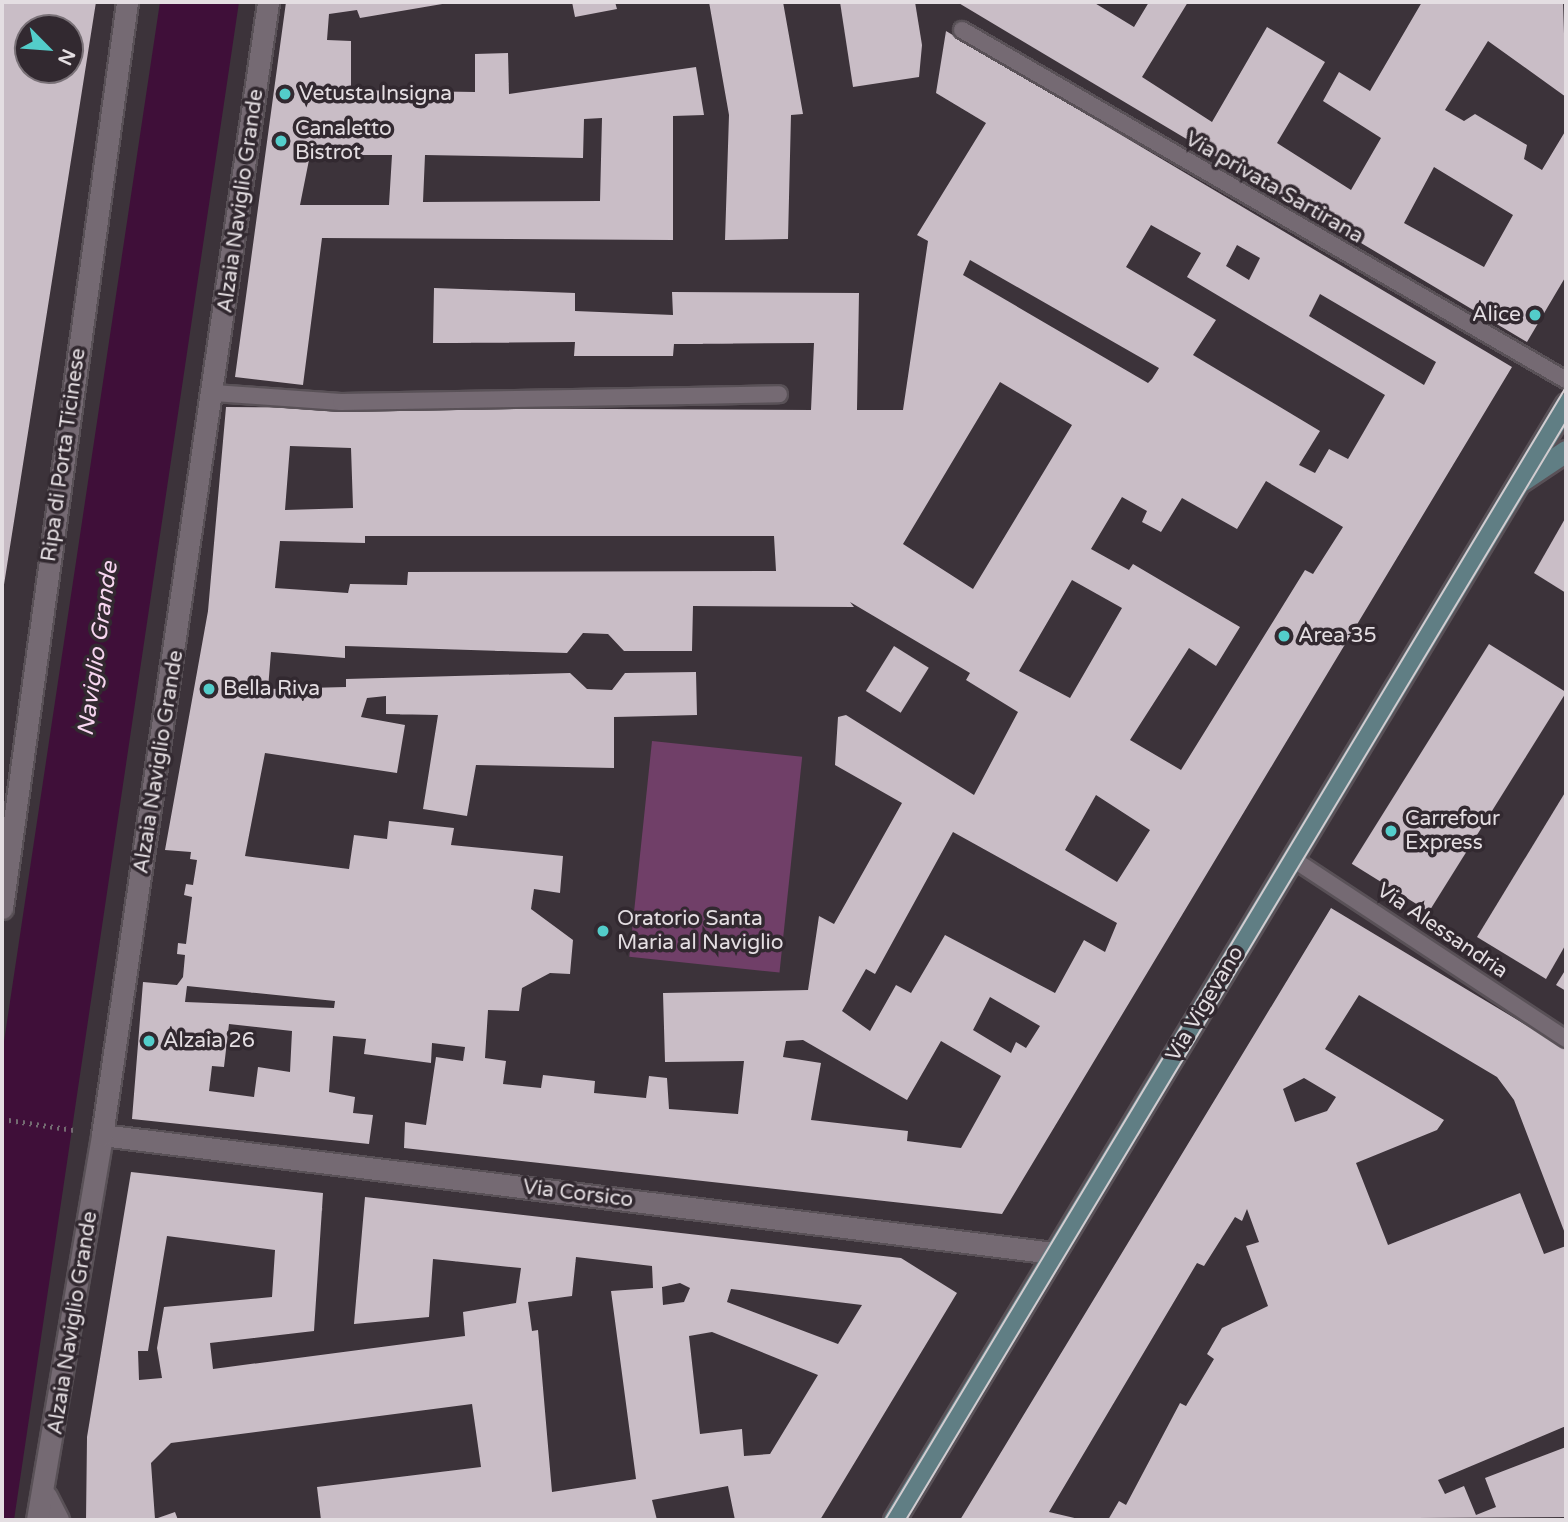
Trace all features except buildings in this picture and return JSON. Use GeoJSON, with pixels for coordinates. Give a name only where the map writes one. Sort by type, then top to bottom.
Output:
{"type":"FeatureCollection","features":[{"type":"Feature","properties":{"kind":"street","name":"Ripa di Porta Ticinese"},"geometry":{"type":"LineString","coordinates":[[2,908],[127,2]]}},
{"type":"Feature","properties":{"kind":"street","name":"Alzaia Naviglio Grande"},"geometry":{"type":"LineString","coordinates":[[37,1520],[46,1496],[102,1135],[214,393],[268,2]]}},
{"type":"Feature","properties":{"kind":"street","name":"Via Vigevano"},"geometry":{"type":"LineString","coordinates":[[894,1520],[1293,859],[1513,486],[1566,404]]}},
{"type":"Feature","properties":{"kind":"street","name":"Via Vigevano"},"geometry":{"type":"LineString","coordinates":[[1513,486],[1566,451]]}},
{"type":"Feature","properties":{"kind":"street","name":"Via Corsico"},"geometry":{"type":"LineString","coordinates":[[102,1135],[1054,1253]]}},
{"type":"Feature","properties":{"kind":"street"},"geometry":{"type":"LineString","coordinates":[[46,1496],[58,1520]]}},
{"type":"Feature","properties":{"kind":"lane","name":"Via privata Sartirana"},"geometry":{"type":"LineString","coordinates":[[962,30],[1566,380]]}},
{"type":"Feature","properties":{"kind":"lane"},"geometry":{"type":"LineString","coordinates":[[214,393],[341,402],[779,394]]}},
{"type":"Feature","properties":{"kind":"lane","name":"Via Alessandria"},"geometry":{"type":"LineString","coordinates":[[1293,859],[1566,1039]]}},
{"type":"Feature","properties":{"kind":"path"},"geometry":{"type":"LineString","coordinates":[[2,1119],[74,1130]]}},
{"type":"Feature","properties":{"kind":"shaded area"},"geometry":{"type":"Polygon","coordinates":[[[652,741],[802,757],[779,973],[629,957],[652,741]]]}},
{"type":"Feature","properties":{"kind":"water","name":"Naviglio Grande"},"geometry":{"type":"Polygon","coordinates":[[[160,2],[239,2],[14,1520],[2,1520],[2,1055],[160,2]]]}},
{"type":"Feature","properties":{"kind":"tram line"},"geometry":{"type":"LineString","coordinates":[[885,1520],[1566,387]]}},
{"type":"Feature","properties":{"kind":"tram line"},"geometry":{"type":"LineString","coordinates":[[906,1520],[1566,422]]}},
{"type":"Feature","properties":{"kind":"place","name":"Vetusta Insigna"},"geometry":{"type":"Point","coordinates":[285,94]}},
{"type":"Feature","properties":{"kind":"place","name":"Canaletto Bistrot"},"geometry":{"type":"Point","coordinates":[281,141]}},
{"type":"Feature","properties":{"kind":"place","name":"Alice"},"geometry":{"type":"Point","coordinates":[1535,315]}},
{"type":"Feature","properties":{"kind":"place","name":"Area 35"},"geometry":{"type":"Point","coordinates":[1284,636]}},
{"type":"Feature","properties":{"kind":"place","name":"Bella Riva"},"geometry":{"type":"Point","coordinates":[209,689]}},
{"type":"Feature","properties":{"kind":"place","name":"Carrefour Express"},"geometry":{"type":"Point","coordinates":[1391,831]}},
{"type":"Feature","properties":{"kind":"place","name":"Oratorio Santa Maria al Naviglio"},"geometry":{"type":"Point","coordinates":[603,931]}},
{"type":"Feature","properties":{"kind":"place","name":"Alzaia 26"},"geometry":{"type":"Point","coordinates":[149,1041]}}]}
